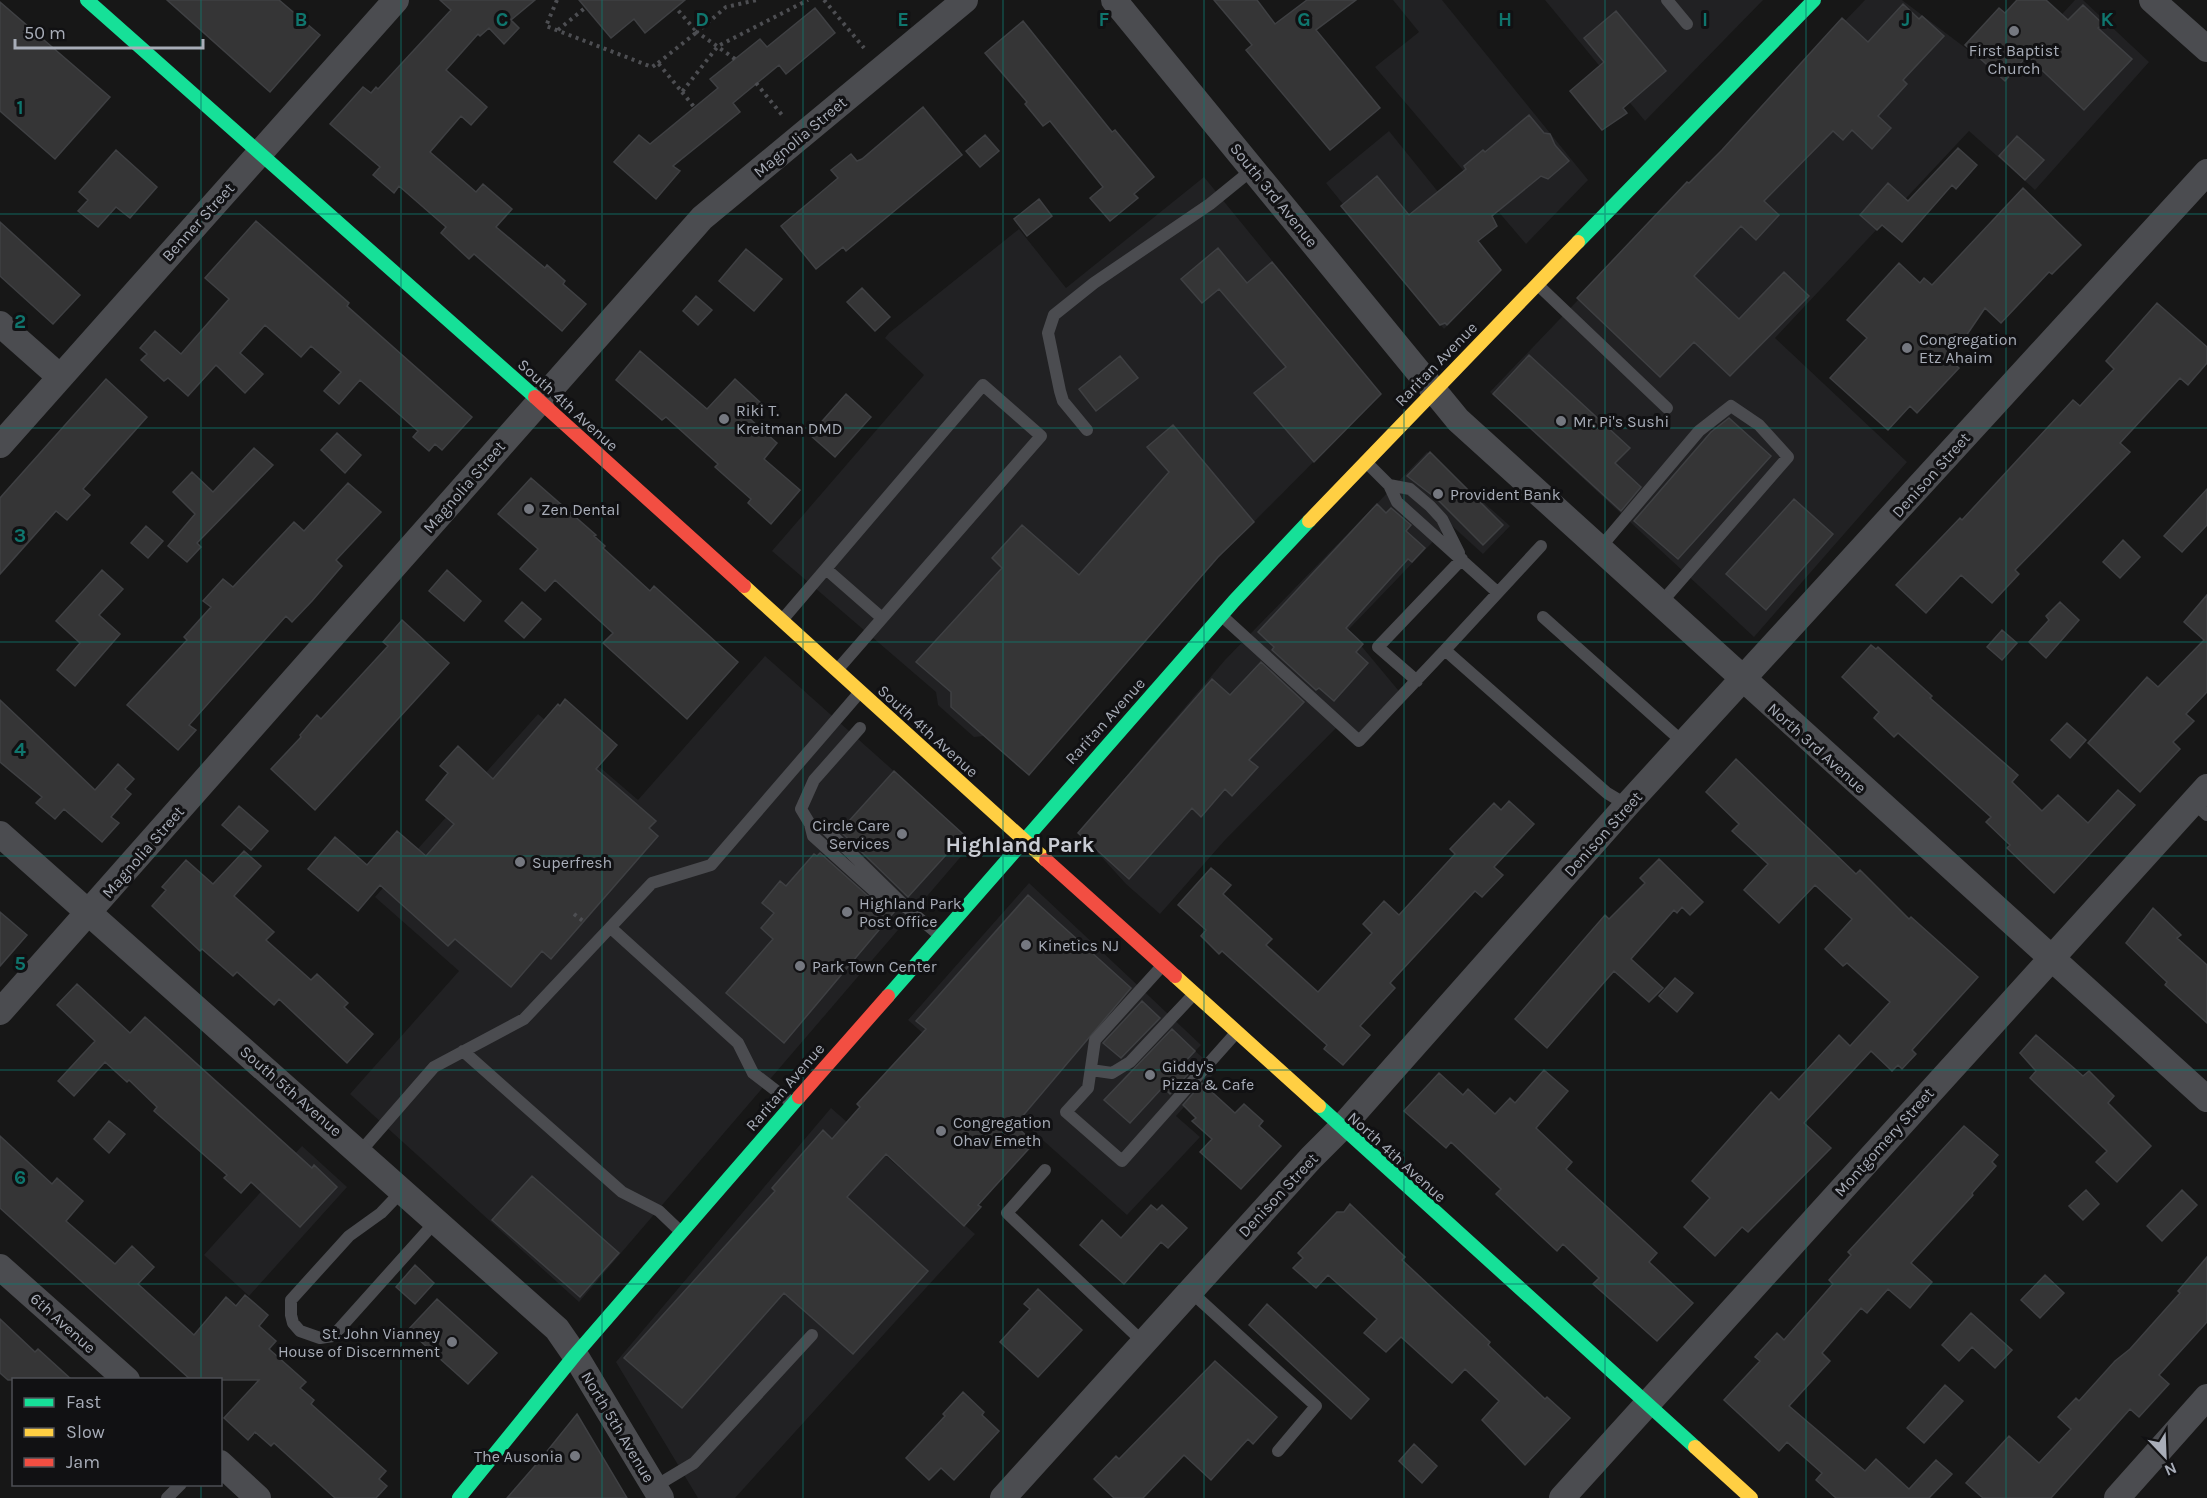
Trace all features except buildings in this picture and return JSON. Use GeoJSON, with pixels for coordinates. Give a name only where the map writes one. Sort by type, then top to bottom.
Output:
{"type":"FeatureCollection","features":[{"type":"Feature","properties":{"kind":"street","name":"South 4th Avenue"},"geometry":{"type":"LineString","coordinates":[[87,0],[540,401],[1023,839]]}},
{"type":"Feature","properties":{"kind":"street","name":"Benner Street"},"geometry":{"type":"LineString","coordinates":[[0,445],[396,0]]}},
{"type":"Feature","properties":{"kind":"street","name":"Magnolia Street"},"geometry":{"type":"LineString","coordinates":[[0,1011],[702,218],[965,0]]}},
{"type":"Feature","properties":{"kind":"street","name":"South 3rd Avenue"},"geometry":{"type":"LineString","coordinates":[[1114,0],[1434,390]]}},
{"type":"Feature","properties":{"kind":"street","name":"Raritan Avenue"},"geometry":{"type":"LineString","coordinates":[[459,1498],[575,1355],[681,1232],[1221,615],[1434,390],[1814,0]]}},
{"type":"Feature","properties":{"kind":"street"},"geometry":{"type":"LineString","coordinates":[[2152,0],[2207,49]]}},
{"type":"Feature","properties":{"kind":"street","name":"Denison Street"},"geometry":{"type":"LineString","coordinates":[[1003,1498],[1143,1342],[1341,1128],[1627,805],[1744,681],[2207,172]]}},
{"type":"Feature","properties":{"kind":"street"},"geometry":{"type":"LineString","coordinates":[[0,324],[60,377]]}},
{"type":"Feature","properties":{"kind":"street","name":"North 3rd Avenue"},"geometry":{"type":"LineString","coordinates":[[1434,390],[1458,420],[2049,959],[2207,1099]]}},
{"type":"Feature","properties":{"kind":"street","name":"Montgomery Street"},"geometry":{"type":"LineString","coordinates":[[1562,1498],[2049,959],[2202,801]]}},
{"type":"Feature","properties":{"kind":"street","name":"North 4th Avenue"},"geometry":{"type":"LineString","coordinates":[[1023,839],[1751,1498]]}},
{"type":"Feature","properties":{"kind":"street","name":"South 5th Avenue"},"geometry":{"type":"LineString","coordinates":[[4,845],[89,913],[437,1220],[556,1329],[575,1355]]}},
{"type":"Feature","properties":{"kind":"street","name":"6th Avenue"},"geometry":{"type":"LineString","coordinates":[[0,1267],[124,1378]]}},
{"type":"Feature","properties":{"kind":"street","name":"North 5th Avenue"},"geometry":{"type":"LineString","coordinates":[[575,1355],[658,1493]]}},
{"type":"Feature","properties":{"kind":"street"},"geometry":{"type":"LineString","coordinates":[[2117,1498],[2207,1398]]}},
{"type":"Feature","properties":{"kind":"street"},"geometry":{"type":"LineString","coordinates":[[222,1465],[258,1498]]}},
{"type":"Feature","properties":{"kind":"lane"},"geometry":{"type":"LineString","coordinates":[[1667,0],[1687,24]]}},
{"type":"Feature","properties":{"kind":"lane"},"geometry":{"type":"LineString","coordinates":[[1087,430],[1064,400],[1060,391],[1048,333],[1054,315],[1094,283],[1210,204],[1253,169]]}},
{"type":"Feature","properties":{"kind":"lane"},"geometry":{"type":"LineString","coordinates":[[1537,284],[1667,408]]}},
{"type":"Feature","properties":{"kind":"lane"},"geometry":{"type":"LineString","coordinates":[[783,620],[983,385],[1041,436],[837,670]]}},
{"type":"Feature","properties":{"kind":"lane"},"geometry":{"type":"LineString","coordinates":[[1599,549],[1699,431],[1731,406],[1759,425],[1788,457],[1660,604]]}},
{"type":"Feature","properties":{"kind":"lane"},"geometry":{"type":"LineString","coordinates":[[1365,462],[1389,485],[1397,502],[1497,592]]}},
{"type":"Feature","properties":{"kind":"lane"},"geometry":{"type":"LineString","coordinates":[[1389,485],[1410,489],[1430,506],[1442,519],[1462,559]]}},
{"type":"Feature","properties":{"kind":"lane"},"geometry":{"type":"LineString","coordinates":[[1221,615],[1359,741],[1541,546]]}},
{"type":"Feature","properties":{"kind":"lane"},"geometry":{"type":"LineString","coordinates":[[1416,681],[1378,647],[1462,559]]}},
{"type":"Feature","properties":{"kind":"lane"},"geometry":{"type":"LineString","coordinates":[[826,569],[882,618]]}},
{"type":"Feature","properties":{"kind":"lane"},"geometry":{"type":"LineString","coordinates":[[1544,617],[1685,744]]}},
{"type":"Feature","properties":{"kind":"lane"},"geometry":{"type":"LineString","coordinates":[[1445,650],[1603,789],[1627,805]]}},
{"type":"Feature","properties":{"kind":"lane"},"geometry":{"type":"LineString","coordinates":[[360,1152],[434,1067],[524,1019],[652,883],[711,865],[861,692]]}},
{"type":"Feature","properties":{"kind":"lane"},"geometry":{"type":"LineString","coordinates":[[860,728],[814,780],[801,809],[810,824],[813,836],[836,858],[873,890],[907,908],[939,935]]}},
{"type":"Feature","properties":{"kind":"lane"},"geometry":{"type":"LineString","coordinates":[[611,928],[738,1043],[753,1073],[793,1103]]}},
{"type":"Feature","properties":{"kind":"lane"},"geometry":{"type":"LineString","coordinates":[[1162,966],[1095,1040],[1088,1088],[1066,1112],[1122,1161],[1236,1033]]}},
{"type":"Feature","properties":{"kind":"lane"},"geometry":{"type":"LineString","coordinates":[[1091,1070],[1112,1073],[1130,1062],[1193,995]]}},
{"type":"Feature","properties":{"kind":"lane"},"geometry":{"type":"LineString","coordinates":[[463,1051],[622,1192],[659,1211],[681,1232]]}},
{"type":"Feature","properties":{"kind":"lane"},"geometry":{"type":"LineString","coordinates":[[1045,1170],[1007,1213],[1143,1342]]}},
{"type":"Feature","properties":{"kind":"lane"},"geometry":{"type":"LineString","coordinates":[[403,1190],[381,1213],[349,1236],[291,1300],[293,1323],[300,1331],[320,1338],[333,1336],[437,1220]]}},
{"type":"Feature","properties":{"kind":"lane"},"geometry":{"type":"LineString","coordinates":[[1190,1291],[1316,1406],[1278,1451]]}},
{"type":"Feature","properties":{"kind":"lane"},"geometry":{"type":"LineString","coordinates":[[658,1493],[694,1463],[812,1335]]}},
{"type":"Feature","properties":{"kind":"lane"},"geometry":{"type":"LineString","coordinates":[[167,1498],[180,1486]]}},
{"type":"Feature","properties":{"kind":"path"},"geometry":{"type":"LineString","coordinates":[[557,0],[546,26],[652,67],[726,7],[757,0]]}},
{"type":"Feature","properties":{"kind":"path"},"geometry":{"type":"LineString","coordinates":[[682,92],[718,46],[808,0]]}},
{"type":"Feature","properties":{"kind":"path"},"geometry":{"type":"LineString","coordinates":[[824,0],[864,48]]}},
{"type":"Feature","properties":{"kind":"path"},"geometry":{"type":"LineString","coordinates":[[558,31],[585,8]]}},
{"type":"Feature","properties":{"kind":"path"},"geometry":{"type":"LineString","coordinates":[[676,8],[697,32],[735,59]]}},
{"type":"Feature","properties":{"kind":"path"},"geometry":{"type":"LineString","coordinates":[[658,63],[695,108]]}},
{"type":"Feature","properties":{"kind":"path"},"geometry":{"type":"LineString","coordinates":[[756,83],[782,115]]}},
{"type":"Feature","properties":{"kind":"path"},"geometry":{"type":"LineString","coordinates":[[574,914],[583,921]]}},
{"type":"Feature","properties":{"kind":"shaded area"},"geometry":{"type":"Polygon","coordinates":[[[1393,0],[1442,0],[1588,180],[1526,244],[1375,67],[1419,32],[1393,0]]]}},
{"type":"Feature","properties":{"kind":"shaded area"},"geometry":{"type":"Polygon","coordinates":[[[1545,0],[1763,0],[1645,121],[1545,0]]]}},
{"type":"Feature","properties":{"kind":"shaded area"},"geometry":{"type":"Polygon","coordinates":[[[1865,0],[1902,0],[2004,77],[2075,0],[2083,0],[2149,62],[2035,190],[1969,131],[1775,338],[1907,462],[1754,637],[1490,392],[1865,0]]]}},
{"type":"Feature","properties":{"kind":"shaded area"},"geometry":{"type":"Polygon","coordinates":[[[1389,131],[1501,270],[1444,329],[1326,183],[1389,131]]]}},
{"type":"Feature","properties":{"kind":"shaded area"},"geometry":{"type":"Polygon","coordinates":[[[1204,177],[1381,394],[1217,559],[1029,775],[985,736],[974,737],[938,705],[936,692],[772,551],[924,375],[885,338],[889,333],[1019,229],[1066,288],[1204,177]]]}},
{"type":"Feature","properties":{"kind":"shaded area"},"geometry":{"type":"Polygon","coordinates":[[[1427,452],[1510,526],[1483,554],[1450,524],[1348,630],[1403,696],[1359,741],[1340,724],[1225,840],[1160,914],[1126,884],[1079,832],[1225,660],[1427,452]]]}},
{"type":"Feature","properties":{"kind":"shaded area"},"geometry":{"type":"Polygon","coordinates":[[[765,656],[970,839],[970,846],[579,1302],[350,1094],[459,971],[375,897],[538,714],[638,800],[765,656]]]}},
{"type":"Feature","properties":{"kind":"shaded area"},"geometry":{"type":"Polygon","coordinates":[[[1029,883],[1201,1045],[1195,1051],[1217,1070],[1176,1116],[1200,1137],[1127,1215],[908,1020],[1029,883]]]}},
{"type":"Feature","properties":{"kind":"shaded area"},"geometry":{"type":"Polygon","coordinates":[[[831,1108],[975,1234],[735,1498],[698,1498],[616,1362],[831,1108]]]}},
{"type":"Feature","properties":{"kind":"shaded area"},"geometry":{"type":"Polygon","coordinates":[[[302,1146],[347,1187],[249,1296],[204,1255],[302,1146]]]}},
{"type":"Feature","properties":{"kind":"traffic: fast"},"geometry":{"type":"LineString","coordinates":[[87,0],[535,397]]}},
{"type":"Feature","properties":{"kind":"traffic: fast"},"geometry":{"type":"LineString","coordinates":[[1578,242],[1814,0]]}},
{"type":"Feature","properties":{"kind":"traffic: fast"},"geometry":{"type":"LineString","coordinates":[[888,996],[1234,601],[1309,521]]}},
{"type":"Feature","properties":{"kind":"traffic: fast"},"geometry":{"type":"LineString","coordinates":[[459,1498],[575,1355],[799,1097]]}},
{"type":"Feature","properties":{"kind":"traffic: fast"},"geometry":{"type":"LineString","coordinates":[[1319,1106],[1695,1447]]}},
{"type":"Feature","properties":{"kind":"traffic: slow"},"geometry":{"type":"LineString","coordinates":[[1309,521],[1578,242]]}},
{"type":"Feature","properties":{"kind":"traffic: slow"},"geometry":{"type":"LineString","coordinates":[[744,586],[1046,860]]}},
{"type":"Feature","properties":{"kind":"traffic: slow"},"geometry":{"type":"LineString","coordinates":[[1175,976],[1319,1106]]}},
{"type":"Feature","properties":{"kind":"traffic: slow"},"geometry":{"type":"LineString","coordinates":[[1695,1447],[1751,1498]]}},
{"type":"Feature","properties":{"kind":"traffic: jam"},"geometry":{"type":"LineString","coordinates":[[535,397],[744,586]]}},
{"type":"Feature","properties":{"kind":"traffic: jam"},"geometry":{"type":"LineString","coordinates":[[1046,860],[1175,976]]}},
{"type":"Feature","properties":{"kind":"traffic: jam"},"geometry":{"type":"LineString","coordinates":[[799,1097],[888,996]]}},
{"type":"Feature","properties":{"kind":"place","name":"First Baptist Church"},"geometry":{"type":"Point","coordinates":[2014,31]}},
{"type":"Feature","properties":{"kind":"place","name":"Congregation Etz Ahaim"},"geometry":{"type":"Point","coordinates":[1907,348]}},
{"type":"Feature","properties":{"kind":"place","name":"Riki T. Kreitman DMD"},"geometry":{"type":"Point","coordinates":[724,419]}},
{"type":"Feature","properties":{"kind":"place","name":"Mr. Pi's Sushi"},"geometry":{"type":"Point","coordinates":[1561,421]}},
{"type":"Feature","properties":{"kind":"place","name":"Provident Bank"},"geometry":{"type":"Point","coordinates":[1438,494]}},
{"type":"Feature","properties":{"kind":"place","name":"Zen Dental"},"geometry":{"type":"Point","coordinates":[529,509]}},
{"type":"Feature","properties":{"kind":"place","name":"Circle Care Services"},"geometry":{"type":"Point","coordinates":[902,834]}},
{"type":"Feature","properties":{"kind":"place","name":"Superfresh"},"geometry":{"type":"Point","coordinates":[520,862]}},
{"type":"Feature","properties":{"kind":"place","name":"Highland Park Post Office"},"geometry":{"type":"Point","coordinates":[847,912]}},
{"type":"Feature","properties":{"kind":"place","name":"Kinetics NJ"},"geometry":{"type":"Point","coordinates":[1026,945]}},
{"type":"Feature","properties":{"kind":"place","name":"Park Town Center"},"geometry":{"type":"Point","coordinates":[800,966]}},
{"type":"Feature","properties":{"kind":"place","name":"Giddy's Pizza & Cafe"},"geometry":{"type":"Point","coordinates":[1150,1075]}},
{"type":"Feature","properties":{"kind":"place","name":"Congregation Ohav Emeth"},"geometry":{"type":"Point","coordinates":[941,1131]}},
{"type":"Feature","properties":{"kind":"place","name":"St. John Vianney House of Discernment"},"geometry":{"type":"Point","coordinates":[452,1342]}},
{"type":"Feature","properties":{"kind":"place","name":"The Ausonia"},"geometry":{"type":"Point","coordinates":[575,1456]}},
{"type":"Feature","properties":{"kind":"district","name":"Highland Park"},"geometry":{"type":"Point","coordinates":[1020,845]}}]}
